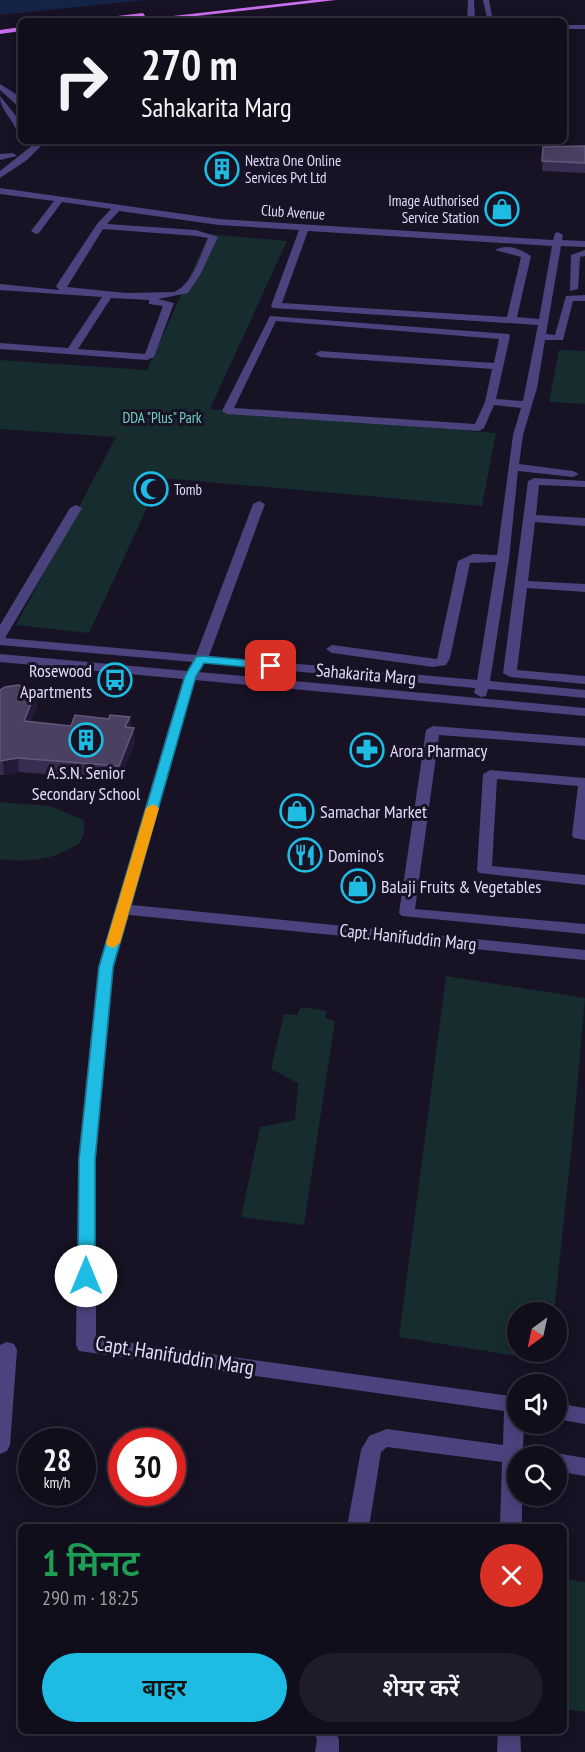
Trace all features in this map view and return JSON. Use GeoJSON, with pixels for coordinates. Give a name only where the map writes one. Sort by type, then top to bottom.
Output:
{"type":"FeatureCollection","features":[{"type":"Feature","properties":{"kind":"main road"},"geometry":{"type":"LineString","coordinates":[[120,18],[285,0]]}},
{"type":"Feature","properties":{"kind":"main road"},"geometry":{"type":"LineString","coordinates":[[162,18],[333,0]]}},
{"type":"Feature","properties":{"kind":"main road"},"geometry":{"type":"LineString","coordinates":[[0,34],[18,31]]}},
{"type":"Feature","properties":{"kind":"street"},"geometry":{"type":"LineString","coordinates":[[471,0],[471,18]]}},
{"type":"Feature","properties":{"kind":"street"},"geometry":{"type":"LineString","coordinates":[[486,0],[490,18]]}},
{"type":"Feature","properties":{"kind":"street"},"geometry":{"type":"LineString","coordinates":[[567,21],[585,21]]}},
{"type":"Feature","properties":{"kind":"street"},"geometry":{"type":"LineString","coordinates":[[567,27],[585,27]]}},
{"type":"Feature","properties":{"kind":"street"},"geometry":{"type":"LineString","coordinates":[[0,86],[18,101]]}},
{"type":"Feature","properties":{"kind":"street"},"geometry":{"type":"LineString","coordinates":[[0,98],[3,107],[18,124]]}},
{"type":"Feature","properties":{"kind":"street"},"geometry":{"type":"LineString","coordinates":[[0,175],[24,158],[38,144]]}},
{"type":"Feature","properties":{"kind":"street"},"geometry":{"type":"LineString","coordinates":[[0,165],[24,145]]}},
{"type":"Feature","properties":{"kind":"street"},"geometry":{"type":"LineString","coordinates":[[0,157],[13,156]]}},
{"type":"Feature","properties":{"kind":"street","name":"Club Avenue"},"geometry":{"type":"LineString","coordinates":[[0,185],[227,216],[557,239],[585,244]]}},
{"type":"Feature","properties":{"kind":"street","name":"Club Avenue"},"geometry":{"type":"LineString","coordinates":[[0,191],[302,233],[557,239],[585,235]]}},
{"type":"Feature","properties":{"kind":"street"},"geometry":{"type":"LineString","coordinates":[[36,231],[59,200]]}},
{"type":"Feature","properties":{"kind":"street"},"geometry":{"type":"LineString","coordinates":[[100,226],[196,233],[213,237],[184,292],[159,298],[64,289],[61,286],[100,226],[117,208]]}},
{"type":"Feature","properties":{"kind":"street"},"geometry":{"type":"LineString","coordinates":[[511,320],[526,256],[520,252],[327,238],[302,233],[276,306],[543,322]]}},
{"type":"Feature","properties":{"kind":"street"},"geometry":{"type":"LineString","coordinates":[[479,703],[504,559],[510,486],[518,435],[527,405],[541,337],[557,239]]}},
{"type":"Feature","properties":{"kind":"street"},"geometry":{"type":"LineString","coordinates":[[573,289],[580,273],[576,255],[585,253]]}},
{"type":"Feature","properties":{"kind":"street"},"geometry":{"type":"LineString","coordinates":[[552,271],[580,273]]}},
{"type":"Feature","properties":{"kind":"street"},"geometry":{"type":"LineString","coordinates":[[0,287],[169,303],[150,356],[0,346]]}},
{"type":"Feature","properties":{"kind":"street"},"geometry":{"type":"LineString","coordinates":[[71,351],[106,298]]}},
{"type":"Feature","properties":{"kind":"street"},"geometry":{"type":"LineString","coordinates":[[541,337],[559,338],[569,298],[585,298]]}},
{"type":"Feature","properties":{"kind":"street"},"geometry":{"type":"LineString","coordinates":[[273,318],[505,336],[490,402],[479,428],[226,411],[273,318]]}},
{"type":"Feature","properties":{"kind":"street"},"geometry":{"type":"LineString","coordinates":[[320,354],[497,366]]}},
{"type":"Feature","properties":{"kind":"street"},"geometry":{"type":"LineString","coordinates":[[490,402],[527,405]]}},
{"type":"Feature","properties":{"kind":"street"},"geometry":{"type":"LineString","coordinates":[[514,467],[585,476]]}},
{"type":"Feature","properties":{"kind":"street"},"geometry":{"type":"LineString","coordinates":[[510,673],[534,481],[585,484]]}},
{"type":"Feature","properties":{"kind":"street"},"geometry":{"type":"LineString","coordinates":[[510,486],[533,488]]}},
{"type":"Feature","properties":{"kind":"street","name":"Capt. Hanifuddin Marg"},"geometry":{"type":"LineString","coordinates":[[259,504],[201,660],[190,676],[106,967],[87,1160],[86,1345],[507,1403]]}},
{"type":"Feature","properties":{"kind":"street"},"geometry":{"type":"LineString","coordinates":[[0,636],[76,508]]}},
{"type":"Feature","properties":{"kind":"street"},"geometry":{"type":"LineString","coordinates":[[529,519],[585,522]]}},
{"type":"Feature","properties":{"kind":"street"},"geometry":{"type":"LineString","coordinates":[[332,649],[433,663],[441,662],[444,658],[464,561],[467,558],[504,559]]}},
{"type":"Feature","properties":{"kind":"street"},"geometry":{"type":"LineString","coordinates":[[521,584],[585,588]]}},
{"type":"Feature","properties":{"kind":"street","name":"Sahakarita Marg"},"geometry":{"type":"LineString","coordinates":[[0,641],[201,660],[484,678],[585,694]]}},
{"type":"Feature","properties":{"kind":"street","name":"Sahakarita Marg"},"geometry":{"type":"LineString","coordinates":[[0,658],[585,712]]}},
{"type":"Feature","properties":{"kind":"street"},"geometry":{"type":"LineString","coordinates":[[484,678],[510,673],[585,680]]}},
{"type":"Feature","properties":{"kind":"street"},"geometry":{"type":"LineString","coordinates":[[585,742],[433,730],[406,913],[585,929]]}},
{"type":"Feature","properties":{"kind":"street"},"geometry":{"type":"LineString","coordinates":[[585,836],[579,835],[585,782],[490,774],[484,870],[585,880]]}},
{"type":"Feature","properties":{"kind":"street","name":"Capt. Hanifuddin Marg"},"geometry":{"type":"LineString","coordinates":[[123,909],[585,955]]}},
{"type":"Feature","properties":{"kind":"street"},"geometry":{"type":"LineString","coordinates":[[0,1445],[7,1350]]}},
{"type":"Feature","properties":{"kind":"street"},"geometry":{"type":"LineString","coordinates":[[567,1413],[585,1416]]}},
{"type":"Feature","properties":{"kind":"street"},"geometry":{"type":"LineString","coordinates":[[359,1524],[371,1450],[376,1442],[387,1438],[507,1455]]}},
{"type":"Feature","properties":{"kind":"street"},"geometry":{"type":"LineString","coordinates":[[567,1464],[585,1467]]}},
{"type":"Feature","properties":{"kind":"street"},"geometry":{"type":"LineString","coordinates":[[511,1524],[512,1506]]}},
{"type":"Feature","properties":{"kind":"street"},"geometry":{"type":"LineString","coordinates":[[326,1734],[327,1752]]}},
{"type":"Feature","properties":{"kind":"street"},"geometry":{"type":"LineString","coordinates":[[509,1734],[509,1752]]}},
{"type":"Feature","properties":{"kind":"green space","name":"DDA \"Plus\" Park"},"geometry":{"type":"Polygon","coordinates":[[[209,234],[287,241],[210,409],[496,433],[482,506],[161,478],[89,633],[16,625],[116,437],[0,429],[0,360],[147,370],[209,234]]]}},
{"type":"Feature","properties":{"kind":"green space"},"geometry":{"type":"Polygon","coordinates":[[[559,350],[585,351],[585,404],[549,402],[559,350]]]}},
{"type":"Feature","properties":{"kind":"green space"},"geometry":{"type":"Polygon","coordinates":[[[0,802],[50,806],[84,820],[84,833],[80,843],[42,859],[22,861],[0,859],[0,802]]]}},
{"type":"Feature","properties":{"kind":"green space"},"geometry":{"type":"Polygon","coordinates":[[[446,976],[585,998],[555,1302],[507,1302],[507,1354],[399,1337],[446,976]]]}},
{"type":"Feature","properties":{"kind":"green space"},"geometry":{"type":"Polygon","coordinates":[[[301,1007],[327,1011],[325,1018],[335,1021],[304,1225],[241,1217],[260,1127],[295,1120],[298,1083],[271,1069],[284,1014],[297,1015],[301,1007]]]}},
{"type":"Feature","properties":{"kind":"green space"},"geometry":{"type":"Polygon","coordinates":[[[567,1579],[585,1582],[585,1712],[567,1709],[567,1579]]]}},
{"type":"Feature","properties":{"kind":"water"},"geometry":{"type":"Polygon","coordinates":[[[0,0],[146,0],[0,15],[0,0]]]}},
{"type":"Feature","properties":{"kind":"building"},"geometry":{"type":"Polygon","coordinates":[[[585,146],[585,163],[542,161],[543,147],[585,146]]]}},
{"type":"Feature","properties":{"kind":"building","name":"A.S.N. Senior Secondary School"},"geometry":{"type":"Polygon","coordinates":[[[18,685],[30,688],[35,694],[24,721],[71,726],[75,715],[109,719],[110,715],[130,717],[125,727],[134,728],[119,766],[18,758],[0,761],[0,690],[18,685]]]}},
{"type":"Feature","properties":{"kind":"slow traffic"},"geometry":{"type":"LineString","coordinates":[[113,943],[153,808]]}},
{"type":"Feature","properties":{"kind":"place","name":"Nextra One Online Services Pvt Ltd"},"geometry":{"type":"Point","coordinates":[222,169]}},
{"type":"Feature","properties":{"kind":"place","name":"Image Authorised Service Station"},"geometry":{"type":"Point","coordinates":[502,209]}},
{"type":"Feature","properties":{"kind":"place","name":"Tomb"},"geometry":{"type":"Point","coordinates":[151,489]}},
{"type":"Feature","properties":{"kind":"place","name":"Rosewood Apartments"},"geometry":{"type":"Point","coordinates":[115,680]}},
{"type":"Feature","properties":{"kind":"place","name":"A.S.N. Senior Secondary School"},"geometry":{"type":"Point","coordinates":[86,740]}},
{"type":"Feature","properties":{"kind":"place","name":"Arora Pharmacy"},"geometry":{"type":"Point","coordinates":[367,750]}},
{"type":"Feature","properties":{"kind":"place","name":"Samachar Market"},"geometry":{"type":"Point","coordinates":[297,811]}},
{"type":"Feature","properties":{"kind":"place","name":"Domino's"},"geometry":{"type":"Point","coordinates":[305,855]}},
{"type":"Feature","properties":{"kind":"place","name":"Balaji Fruits & Vegetables"},"geometry":{"type":"Point","coordinates":[358,886]}},
{"type":"Feature","properties":{"kind":"route"},"geometry":{"type":"LineString","coordinates":[[86,1276],[87,1160],[106,967],[190,676],[201,660],[271,666]]}}]}
